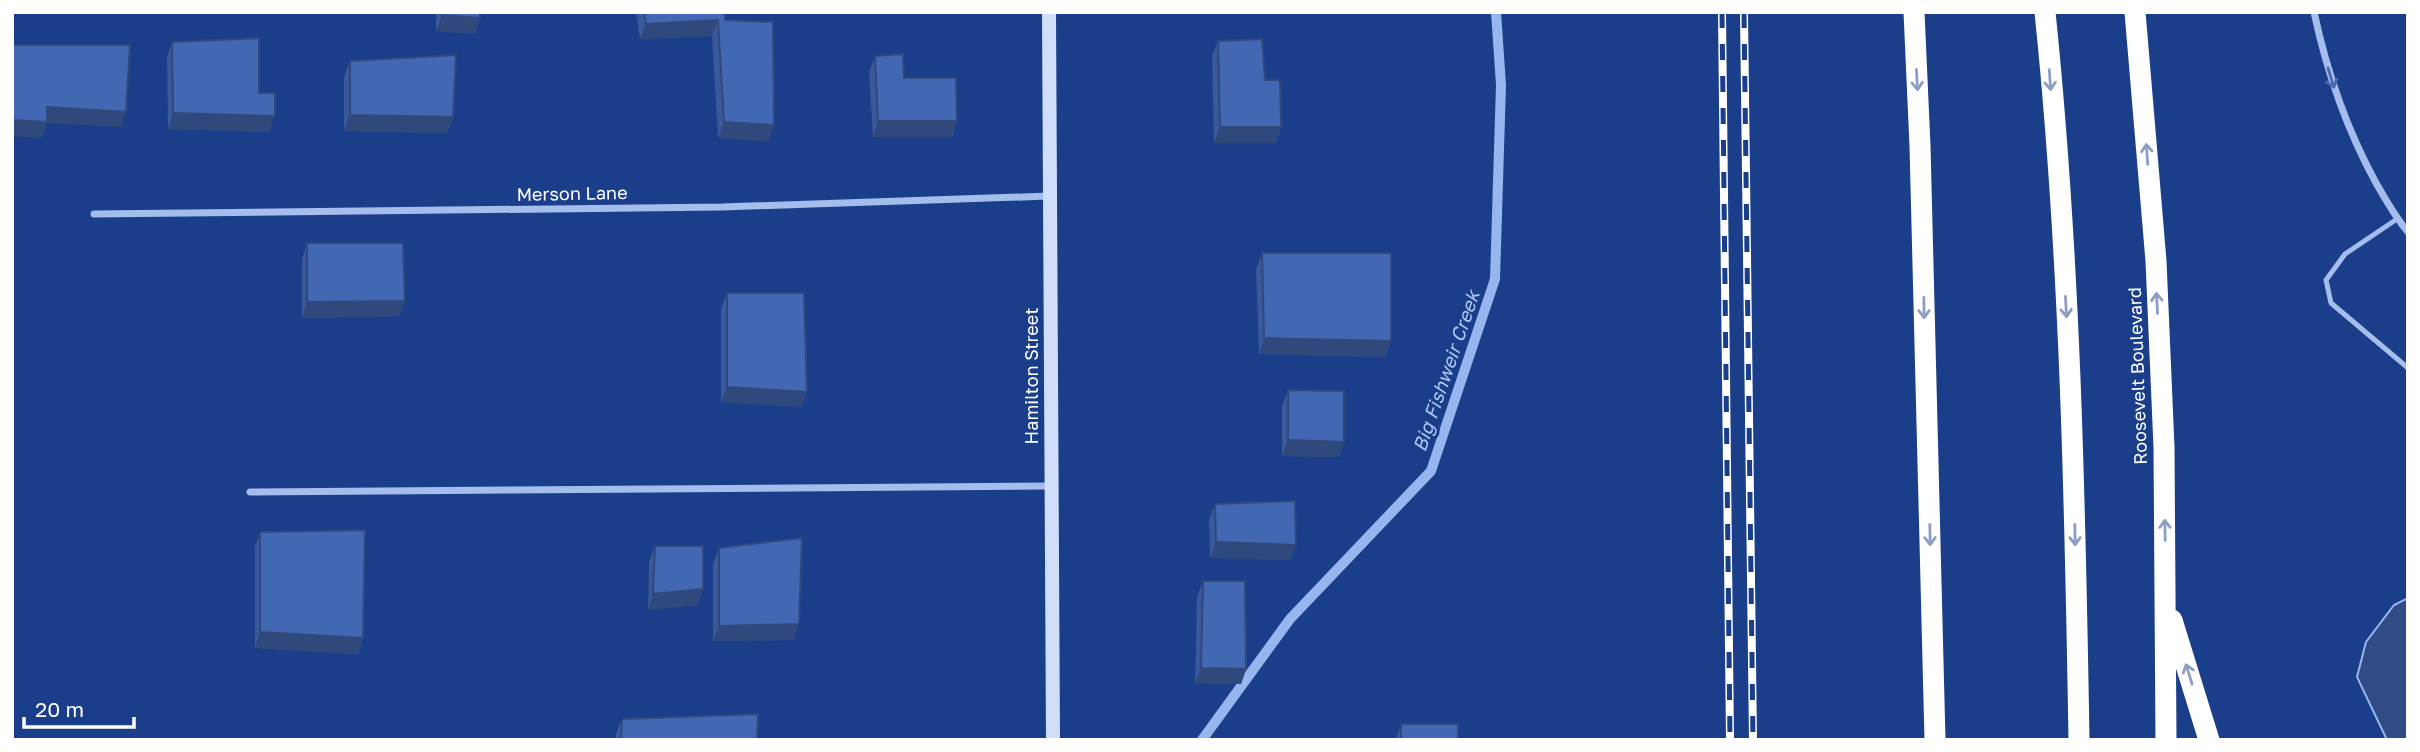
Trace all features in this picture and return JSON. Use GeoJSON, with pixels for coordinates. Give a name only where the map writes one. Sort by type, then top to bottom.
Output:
{"type":"FeatureCollection","features":[{"type":"Feature","properties":{"kind":"highway"},"geometry":{"type":"LineString","coordinates":[[1914,12],[1920,146],[1935,740]]}},
{"type":"Feature","properties":{"kind":"highway"},"geometry":{"type":"LineString","coordinates":[[2045,12],[2065,282],[2073,456],[2079,740]]}},
{"type":"Feature","properties":{"kind":"highway","name":"Roosevelt Boulevard"},"geometry":{"type":"LineString","coordinates":[[2135,12],[2156,274],[2164,447],[2166,740]]}},
{"type":"Feature","properties":{"kind":"highway"},"geometry":{"type":"LineString","coordinates":[[2166,598],[2209,740]]}},
{"type":"Feature","properties":{"kind":"street","name":"Hamilton Street"},"geometry":{"type":"LineString","coordinates":[[1049,12],[1052,740]]}},
{"type":"Feature","properties":{"kind":"street"},"geometry":{"type":"LineString","coordinates":[[2314,12],[2322,48],[2356,145],[2396,219],[2408,232]]}},
{"type":"Feature","properties":{"kind":"street","name":"Merson Lane"},"geometry":{"type":"LineString","coordinates":[[94,214],[709,208],[1050,196]]}},
{"type":"Feature","properties":{"kind":"street"},"geometry":{"type":"LineString","coordinates":[[250,492],[1052,486]]}},
{"type":"Feature","properties":{"kind":"lane"},"geometry":{"type":"LineString","coordinates":[[2396,219],[2345,254],[2326,280],[2331,303],[2408,368]]}},
{"type":"Feature","properties":{"kind":"water"},"geometry":{"type":"Polygon","coordinates":[[[2408,598],[2408,740],[2387,740],[2357,677],[2366,642],[2394,605],[2408,598]]]}},
{"type":"Feature","properties":{"kind":"building"},"geometry":{"type":"Polygon","coordinates":[[[442,12],[480,12],[480,18],[442,15],[442,12]]]}},
{"type":"Feature","properties":{"kind":"building"},"geometry":{"type":"Polygon","coordinates":[[[644,12],[725,12],[725,20],[773,22],[774,125],[724,122],[718,20],[646,24],[644,12]]]}},
{"type":"Feature","properties":{"kind":"building"},"geometry":{"type":"Polygon","coordinates":[[[259,38],[259,93],[275,93],[275,116],[173,113],[172,42],[259,38]]]}},
{"type":"Feature","properties":{"kind":"building"},"geometry":{"type":"Polygon","coordinates":[[[1262,39],[1265,80],[1280,80],[1281,127],[1220,127],[1218,41],[1262,39]]]}},
{"type":"Feature","properties":{"kind":"building"},"geometry":{"type":"Polygon","coordinates":[[[12,45],[130,45],[126,112],[47,107],[47,122],[12,120],[12,45]]]}},
{"type":"Feature","properties":{"kind":"building"},"geometry":{"type":"Polygon","coordinates":[[[903,54],[904,78],[956,78],[957,121],[878,121],[875,56],[903,54]]]}},
{"type":"Feature","properties":{"kind":"building"},"geometry":{"type":"Polygon","coordinates":[[[456,55],[453,117],[350,115],[350,61],[456,55]]]}},
{"type":"Feature","properties":{"kind":"building"},"geometry":{"type":"Polygon","coordinates":[[[307,243],[403,243],[405,301],[307,302],[307,243]]]}},
{"type":"Feature","properties":{"kind":"building"},"geometry":{"type":"Polygon","coordinates":[[[1262,253],[1391,253],[1391,341],[1264,338],[1262,253]]]}},
{"type":"Feature","properties":{"kind":"building"},"geometry":{"type":"Polygon","coordinates":[[[727,293],[804,293],[807,392],[727,387],[727,293]]]}},
{"type":"Feature","properties":{"kind":"building"},"geometry":{"type":"Polygon","coordinates":[[[1288,390],[1344,391],[1344,442],[1288,440],[1288,390]]]}},
{"type":"Feature","properties":{"kind":"building"},"geometry":{"type":"Polygon","coordinates":[[[1295,501],[1296,545],[1216,542],[1215,504],[1295,501]]]}},
{"type":"Feature","properties":{"kind":"building"},"geometry":{"type":"Polygon","coordinates":[[[365,530],[363,638],[260,632],[260,532],[365,530]]]}},
{"type":"Feature","properties":{"kind":"building"},"geometry":{"type":"Polygon","coordinates":[[[802,538],[799,624],[719,626],[719,548],[802,538]]]}},
{"type":"Feature","properties":{"kind":"building"},"geometry":{"type":"Polygon","coordinates":[[[655,546],[703,546],[703,589],[653,594],[655,546]]]}},
{"type":"Feature","properties":{"kind":"building"},"geometry":{"type":"Polygon","coordinates":[[[1203,581],[1245,581],[1246,669],[1201,668],[1203,581]]]}},
{"type":"Feature","properties":{"kind":"building"},"geometry":{"type":"Polygon","coordinates":[[[758,714],[757,740],[621,740],[622,719],[758,714]]]}},
{"type":"Feature","properties":{"kind":"building"},"geometry":{"type":"Polygon","coordinates":[[[1401,724],[1458,724],[1458,740],[1401,740],[1401,724]]]}},
{"type":"Feature","properties":{"kind":"waterway","name":"Big Fishweir Creek"},"geometry":{"type":"LineString","coordinates":[[1202,740],[1290,619],[1431,471],[1495,279],[1501,85],[1496,12]]}},
{"type":"Feature","properties":{"kind":"railway"},"geometry":{"type":"LineString","coordinates":[[1722,12],[1730,740]]}},
{"type":"Feature","properties":{"kind":"railway"},"geometry":{"type":"LineString","coordinates":[[1744,12],[1753,740]]}}]}
